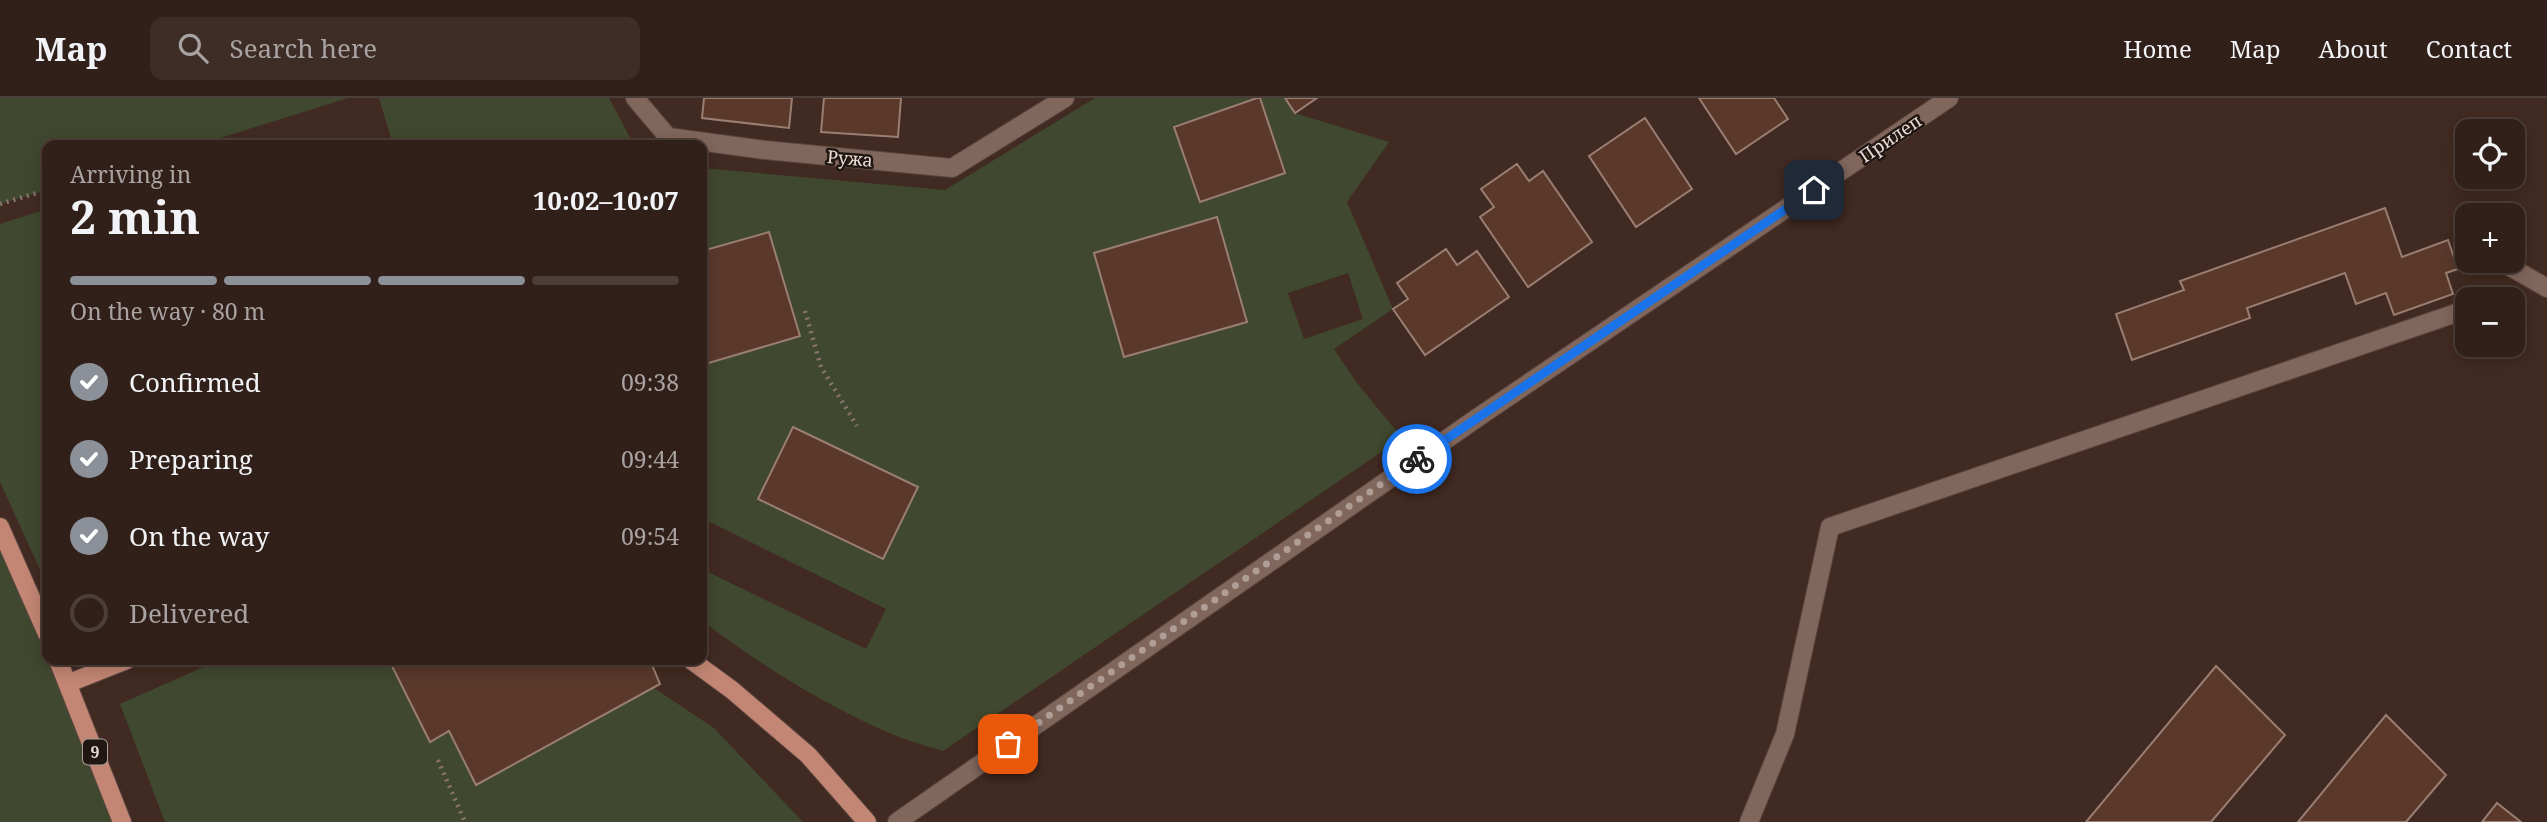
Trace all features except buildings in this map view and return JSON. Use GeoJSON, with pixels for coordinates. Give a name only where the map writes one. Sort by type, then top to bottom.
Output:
{"type":"FeatureCollection","features":[{"type":"Feature","properties":{"kind":"main road"},"geometry":{"type":"LineString","coordinates":[[0,527],[42,623]]}},
{"type":"Feature","properties":{"kind":"main road","name":"9"},"geometry":{"type":"LineString","coordinates":[[60,665],[122,822]]}},
{"type":"Feature","properties":{"kind":"main road"},"geometry":{"type":"LineString","coordinates":[[69,683],[114,665]]}},
{"type":"Feature","properties":{"kind":"main road"},"geometry":{"type":"LineString","coordinates":[[698,665],[732,690],[808,755],[867,822]]}},
{"type":"Feature","properties":{"kind":"street","name":"Ружа"},"geometry":{"type":"LineString","coordinates":[[635,98],[668,137],[690,140]]}},
{"type":"Feature","properties":{"kind":"street","name":"Ружа"},"geometry":{"type":"LineString","coordinates":[[707,142],[952,168],[1065,98]]}},
{"type":"Feature","properties":{"kind":"street","name":"Прилеп"},"geometry":{"type":"LineString","coordinates":[[897,822],[1477,418],[1949,98]]}},
{"type":"Feature","properties":{"kind":"street"},"geometry":{"type":"LineString","coordinates":[[2521,273],[2547,288]]}},
{"type":"Feature","properties":{"kind":"street"},"geometry":{"type":"LineString","coordinates":[[1749,822],[1785,734],[1830,527],[2455,313]]}},
{"type":"Feature","properties":{"kind":"path"},"geometry":{"type":"LineString","coordinates":[[0,204],[42,191]]}},
{"type":"Feature","properties":{"kind":"path"},"geometry":{"type":"LineString","coordinates":[[805,310],[821,367],[857,426]]}},
{"type":"Feature","properties":{"kind":"path"},"geometry":{"type":"LineString","coordinates":[[438,760],[465,822]]}},
{"type":"Feature","properties":{"kind":"green space"},"geometry":{"type":"Polygon","coordinates":[[[0,98],[348,98],[214,140],[42,140],[42,191],[0,204],[0,98]]]}},
{"type":"Feature","properties":{"kind":"green space"},"geometry":{"type":"Polygon","coordinates":[[[379,98],[609,98],[631,140],[392,140],[379,98]]]}},
{"type":"Feature","properties":{"kind":"green space"},"geometry":{"type":"Polygon","coordinates":[[[1095,98],[1257,98],[1175,127],[1201,202],[1285,173],[1260,98],[1285,98],[1295,113],[1389,142],[1347,202],[1393,309],[1334,349],[1357,383],[1402,438],[943,751],[894,735],[814,695],[707,625],[707,571],[866,649],[886,609],[710,522],[707,528],[707,364],[800,336],[769,232],[707,250],[707,168],[945,190],[1095,98]],[[1094,253],[1125,357],[1247,322],[1094,253]],[[1348,273],[1288,293],[1304,339],[1363,319],[1348,273]],[[793,428],[758,499],[883,559],[793,428]]]}},
{"type":"Feature","properties":{"kind":"green space"},"geometry":{"type":"Polygon","coordinates":[[[42,211],[42,574],[0,482],[0,224],[42,211]]]}},
{"type":"Feature","properties":{"kind":"green space"},"geometry":{"type":"Polygon","coordinates":[[[0,527],[42,623],[42,665],[60,665],[122,822],[0,822],[0,527]]]}},
{"type":"Feature","properties":{"kind":"green space"},"geometry":{"type":"Polygon","coordinates":[[[208,665],[620,665],[714,728],[803,822],[165,822],[120,704],[208,665]]]}},
{"type":"Feature","properties":{"kind":"way so far"},"geometry":{"type":"LineString","coordinates":[[1008,744],[1417,459]]}},
{"type":"Feature","properties":{"kind":"route"},"geometry":{"type":"LineString","coordinates":[[1417,459],[1814,190]]}}]}
